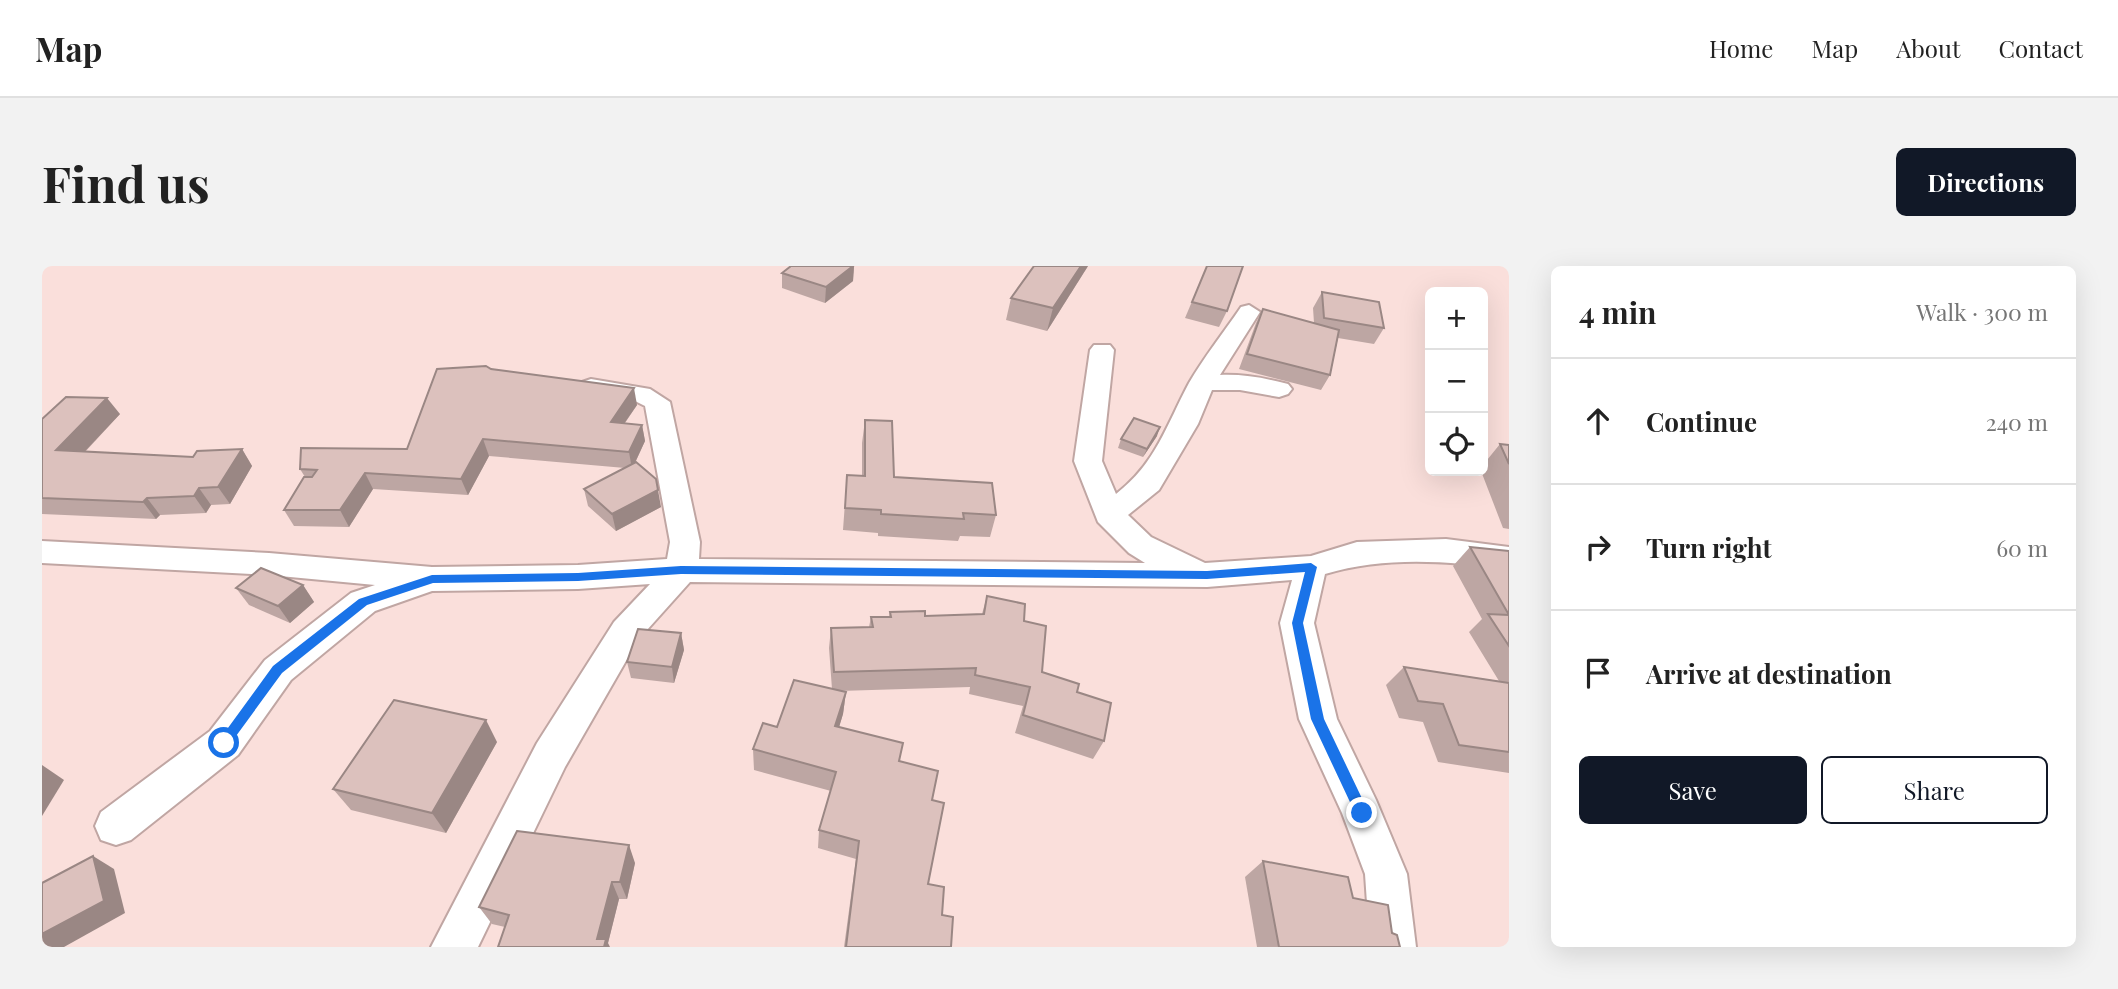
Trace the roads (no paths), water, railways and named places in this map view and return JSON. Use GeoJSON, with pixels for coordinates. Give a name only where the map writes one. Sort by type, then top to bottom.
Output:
{"type":"FeatureCollection","features":[{"type":"Feature","properties":{"kind":"street"},"geometry":{"type":"LineString","coordinates":[[1109,514],[1149,483],[1185,425],[1202,383],[1249,312]]}},
{"type":"Feature","properties":{"kind":"street"},"geometry":{"type":"LineString","coordinates":[[1102,350],[1087,461],[1109,514],[1140,545],[1160,557],[1207,575]]}},
{"type":"Feature","properties":{"kind":"street"},"geometry":{"type":"LineString","coordinates":[[1202,383],[1240,382],[1279,389]]}},
{"type":"Feature","properties":{"kind":"street"},"geometry":{"type":"LineString","coordinates":[[454,947],[551,754],[626,631],[681,570],[685,542],[657,402],[641,394],[569,385]]}},
{"type":"Feature","properties":{"kind":"street"},"geometry":{"type":"LineString","coordinates":[[42,552],[270,564],[432,579],[578,577],[681,570],[1207,575],[1311,567],[1357,553],[1446,550],[1509,558]]}},
{"type":"Feature","properties":{"kind":"street"},"geometry":{"type":"LineString","coordinates":[[1311,567],[1297,623],[1318,719],[1362,813],[1386,874],[1393,947]]}},
{"type":"Feature","properties":{"kind":"street"},"geometry":{"type":"LineString","coordinates":[[116,826],[224,743],[278,670],[363,602],[432,579]]}}]}
